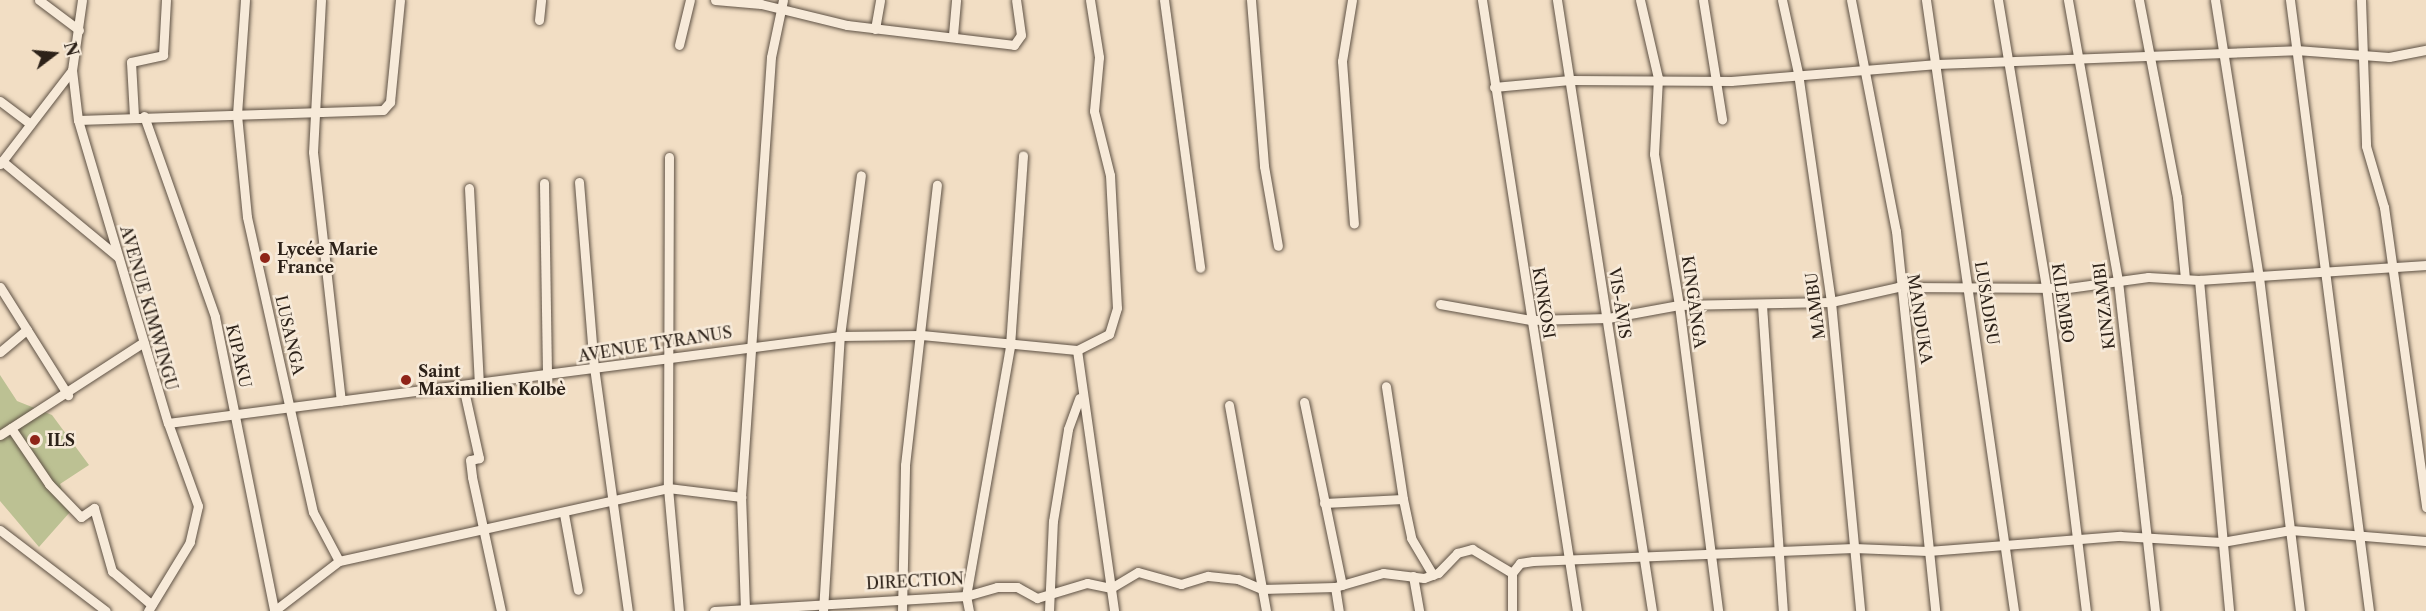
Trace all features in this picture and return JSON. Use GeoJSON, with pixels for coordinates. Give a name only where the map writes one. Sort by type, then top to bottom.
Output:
{"type":"FeatureCollection","features":[{"type":"Feature","properties":{"kind":"street"},"geometry":{"type":"LineString","coordinates":[[39,0],[79,30]]}},
{"type":"Feature","properties":{"kind":"street","name":"AVENUE KIMWINGU"},"geometry":{"type":"LineString","coordinates":[[82,0],[72,70],[78,120],[168,423],[198,506],[190,542],[150,608]]}},
{"type":"Feature","properties":{"kind":"street"},"geometry":{"type":"LineString","coordinates":[[134,116],[132,62],[163,55],[166,0]]}},
{"type":"Feature","properties":{"kind":"street","name":"LUSANGA"},"geometry":{"type":"LineString","coordinates":[[245,0],[237,115],[247,217],[313,512],[339,561]]}},
{"type":"Feature","properties":{"kind":"street"},"geometry":{"type":"LineString","coordinates":[[321,0],[314,114],[315,187],[341,400]]}},
{"type":"Feature","properties":{"kind":"street"},"geometry":{"type":"LineString","coordinates":[[78,120],[134,116],[375,112],[387,107],[400,0]]}},
{"type":"Feature","properties":{"kind":"street"},"geometry":{"type":"LineString","coordinates":[[539,20],[541,0]]}},
{"type":"Feature","properties":{"kind":"street"},"geometry":{"type":"LineString","coordinates":[[679,45],[690,0]]}},
{"type":"Feature","properties":{"kind":"street"},"geometry":{"type":"LineString","coordinates":[[715,0],[782,5],[875,29],[953,35],[1018,44],[1016,0]]}},
{"type":"Feature","properties":{"kind":"street"},"geometry":{"type":"LineString","coordinates":[[875,29],[880,0]]}},
{"type":"Feature","properties":{"kind":"street"},"geometry":{"type":"LineString","coordinates":[[953,35],[956,0]]}},
{"type":"Feature","properties":{"kind":"street"},"geometry":{"type":"LineString","coordinates":[[1090,0],[1099,57],[1094,111],[1110,175],[1117,320],[1109,334],[1077,350],[1080,396],[1114,611]]}},
{"type":"Feature","properties":{"kind":"street"},"geometry":{"type":"LineString","coordinates":[[1164,0],[1200,268]]}},
{"type":"Feature","properties":{"kind":"street"},"geometry":{"type":"LineString","coordinates":[[1251,0],[1264,166],[1278,246]]}},
{"type":"Feature","properties":{"kind":"street"},"geometry":{"type":"LineString","coordinates":[[1352,0],[1342,61],[1354,224]]}},
{"type":"Feature","properties":{"kind":"street","name":"KINKOSI"},"geometry":{"type":"LineString","coordinates":[[1482,0],[1577,611]]}},
{"type":"Feature","properties":{"kind":"street","name":"VIS-ÀVIS"},"geometry":{"type":"LineString","coordinates":[[1557,0],[1652,611]]}},
{"type":"Feature","properties":{"kind":"street","name":"KINGANGA"},"geometry":{"type":"LineString","coordinates":[[1640,0],[1658,78],[1653,154],[1679,305],[1713,556],[1718,611]]}},
{"type":"Feature","properties":{"kind":"street"},"geometry":{"type":"LineString","coordinates":[[1703,0],[1722,119]]}},
{"type":"Feature","properties":{"kind":"street","name":"MAMBU"},"geometry":{"type":"LineString","coordinates":[[1782,0],[1798,73],[1831,302],[1860,611]]}},
{"type":"Feature","properties":{"kind":"street","name":"MANDUKA"},"geometry":{"type":"LineString","coordinates":[[1851,0],[1896,231],[1898,287],[1912,358],[1935,611]]}},
{"type":"Feature","properties":{"kind":"street","name":"LUSADISU"},"geometry":{"type":"LineString","coordinates":[[1926,0],[1937,64],[1949,173],[1971,287],[2014,611]]}},
{"type":"Feature","properties":{"kind":"street","name":"KILEMBO"},"geometry":{"type":"LineString","coordinates":[[1998,0],[2046,286],[2086,611]]}},
{"type":"Feature","properties":{"kind":"street","name":"KINZAMBI"},"geometry":{"type":"LineString","coordinates":[[2068,0],[2075,63],[2118,281],[2144,537],[2155,611]]}},
{"type":"Feature","properties":{"kind":"street"},"geometry":{"type":"LineString","coordinates":[[2139,0],[2177,196],[2185,278]]}},
{"type":"Feature","properties":{"kind":"street"},"geometry":{"type":"LineString","coordinates":[[2215,0],[2221,54],[2259,277],[2300,611]]}},
{"type":"Feature","properties":{"kind":"street"},"geometry":{"type":"LineString","coordinates":[[2290,0],[2322,272],[2356,531],[2369,611]]}},
{"type":"Feature","properties":{"kind":"street"},"geometry":{"type":"LineString","coordinates":[[2361,0],[2366,55],[2366,146],[2384,207],[2389,266],[2426,507]]}},
{"type":"Feature","properties":{"kind":"street"},"geometry":{"type":"LineString","coordinates":[[745,609],[741,497],[754,343],[771,57],[782,5]]}},
{"type":"Feature","properties":{"kind":"street"},"geometry":{"type":"LineString","coordinates":[[1494,87],[1570,80],[1658,78],[1717,81],[1937,64],[2075,63],[2296,50],[2366,55],[2426,50]]}},
{"type":"Feature","properties":{"kind":"street"},"geometry":{"type":"LineString","coordinates":[[72,70],[1,162],[119,258]]}},
{"type":"Feature","properties":{"kind":"street"},"geometry":{"type":"LineString","coordinates":[[0,101],[30,124]]}},
{"type":"Feature","properties":{"kind":"street","name":"KIPAKU"},"geometry":{"type":"LineString","coordinates":[[144,116],[214,317],[237,415],[274,611]]}},
{"type":"Feature","properties":{"kind":"street"},"geometry":{"type":"LineString","coordinates":[[969,611],[966,596],[1011,346],[1023,155]]}},
{"type":"Feature","properties":{"kind":"street"},"geometry":{"type":"LineString","coordinates":[[669,156],[668,488],[679,611]]}},
{"type":"Feature","properties":{"kind":"street"},"geometry":{"type":"LineString","coordinates":[[823,606],[840,336],[861,175]]}},
{"type":"Feature","properties":{"kind":"street"},"geometry":{"type":"LineString","coordinates":[[579,182],[594,367],[628,611]]}},
{"type":"Feature","properties":{"kind":"street"},"geometry":{"type":"LineString","coordinates":[[544,183],[547,378]]}},
{"type":"Feature","properties":{"kind":"street"},"geometry":{"type":"LineString","coordinates":[[902,611],[900,597],[905,465],[937,184]]}},
{"type":"Feature","properties":{"kind":"street"},"geometry":{"type":"LineString","coordinates":[[469,188],[479,384]]}},
{"type":"Feature","properties":{"kind":"street"},"geometry":{"type":"LineString","coordinates":[[1440,304],[1531,320],[1608,318],[1679,305],[1831,302],[1898,287],[2091,287],[2118,281],[2259,277],[2426,265]]}},
{"type":"Feature","properties":{"kind":"street"},"geometry":{"type":"LineString","coordinates":[[2199,280],[2229,611]]}},
{"type":"Feature","properties":{"kind":"street"},"geometry":{"type":"LineString","coordinates":[[0,287],[68,395]]}},
{"type":"Feature","properties":{"kind":"street"},"geometry":{"type":"LineString","coordinates":[[1762,305],[1784,611]]}},
{"type":"Feature","properties":{"kind":"street"},"geometry":{"type":"LineString","coordinates":[[0,352],[27,329]]}},
{"type":"Feature","properties":{"kind":"street","name":"AVENUE TYRANUS"},"geometry":{"type":"LineString","coordinates":[[168,423],[341,400],[547,378],[594,367],[754,343],[840,336],[921,334],[1011,346],[1077,350]]}},
{"type":"Feature","properties":{"kind":"street"},"geometry":{"type":"LineString","coordinates":[[0,435],[68,395],[144,342]]}},
{"type":"Feature","properties":{"kind":"street"},"geometry":{"type":"LineString","coordinates":[[463,386],[478,458],[470,460],[501,611]]}},
{"type":"Feature","properties":{"kind":"street"},"geometry":{"type":"LineString","coordinates":[[1386,386],[1411,538],[1433,575]]}},
{"type":"Feature","properties":{"kind":"street"},"geometry":{"type":"LineString","coordinates":[[1049,611],[1053,521],[1068,429],[1080,396]]}},
{"type":"Feature","properties":{"kind":"street"},"geometry":{"type":"LineString","coordinates":[[1304,402],[1339,586],[1339,611]]}},
{"type":"Feature","properties":{"kind":"street"},"geometry":{"type":"LineString","coordinates":[[1229,405],[1242,499],[1266,611]]}},
{"type":"Feature","properties":{"kind":"street"},"geometry":{"type":"LineString","coordinates":[[11,428],[49,484],[81,517],[94,508],[112,571],[150,608]]}},
{"type":"Feature","properties":{"kind":"street"},"geometry":{"type":"LineString","coordinates":[[274,611],[339,561],[612,505],[668,488],[741,497]]}},
{"type":"Feature","properties":{"kind":"street"},"geometry":{"type":"LineString","coordinates":[[1324,503],[1403,499]]}},
{"type":"Feature","properties":{"kind":"street"},"geometry":{"type":"LineString","coordinates":[[564,514],[578,591]]}},
{"type":"Feature","properties":{"kind":"street"},"geometry":{"type":"LineString","coordinates":[[0,530],[106,611]]}},
{"type":"Feature","properties":{"kind":"street"},"geometry":{"type":"LineString","coordinates":[[1512,611],[1512,573],[1520,563],[1854,548],[1928,551],[2076,539],[2144,537],[2222,542],[2291,530],[2356,531],[2426,541]]}},
{"type":"Feature","properties":{"kind":"street"},"geometry":{"type":"LineString","coordinates":[[1111,588],[1138,572],[1181,584],[1208,576],[1238,579],[1262,589],[1339,586],[1383,573],[1433,575],[1457,553],[1472,549],[1512,573]]}},
{"type":"Feature","properties":{"kind":"street"},"geometry":{"type":"LineString","coordinates":[[1413,576],[1419,611]]}},
{"type":"Feature","properties":{"kind":"street","name":"DIRECTION"},"geometry":{"type":"LineString","coordinates":[[714,611],[823,606],[900,597],[966,596],[997,587],[1017,587],[1028,597],[1050,595],[1087,583],[1111,588]]}},
{"type":"Feature","properties":{"kind":"green space","name":"ILS"},"geometry":{"type":"Polygon","coordinates":[[[0,375],[17,401],[52,415],[89,465],[60,484],[70,512],[39,547],[0,501],[0,375]]]}},
{"type":"Feature","properties":{"kind":"place","name":"Lycée Marie France"},"geometry":{"type":"Point","coordinates":[265,258]}},
{"type":"Feature","properties":{"kind":"place","name":"Saint Maximilien Kolbè"},"geometry":{"type":"Point","coordinates":[406,380]}},
{"type":"Feature","properties":{"kind":"place","name":"ILS"},"geometry":{"type":"Point","coordinates":[35,440]}}]}
